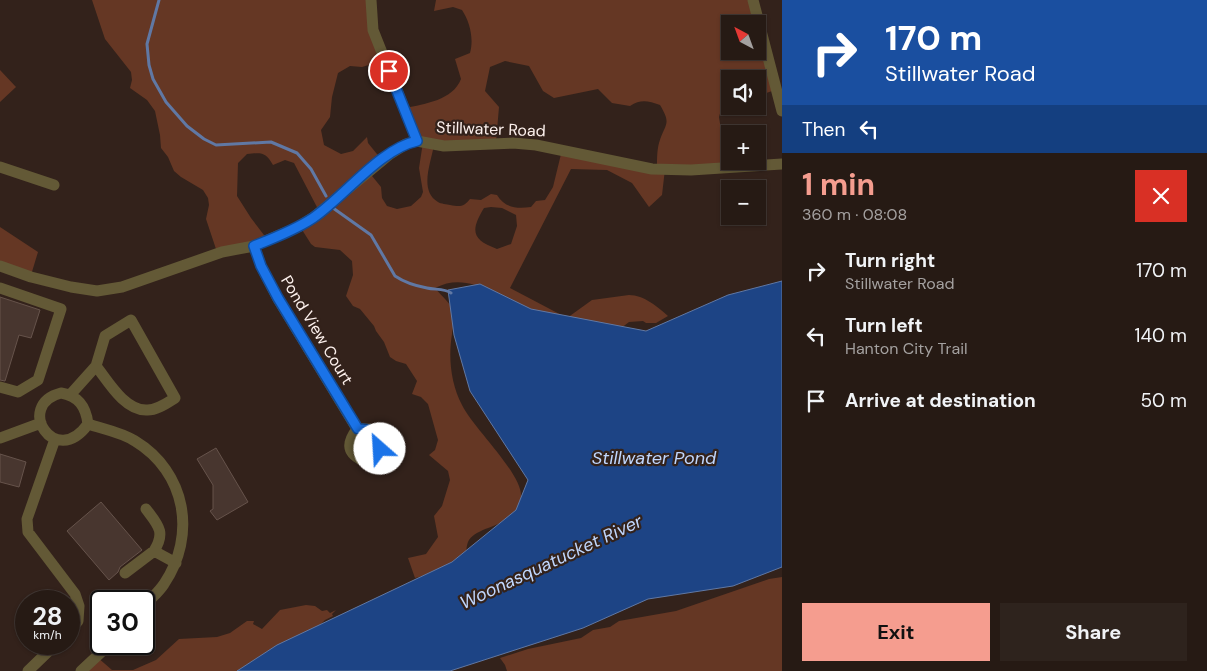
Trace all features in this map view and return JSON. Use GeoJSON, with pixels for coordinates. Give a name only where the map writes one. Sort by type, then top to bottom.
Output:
{"type":"FeatureCollection","features":[{"type":"Feature","properties":{"kind":"street"},"geometry":{"type":"LineString","coordinates":[[371,0],[374,30],[417,141]]}},
{"type":"Feature","properties":{"kind":"street"},"geometry":{"type":"LineString","coordinates":[[753,0],[782,111]]}},
{"type":"Feature","properties":{"kind":"street","name":"Stillwater Road"},"geometry":{"type":"LineString","coordinates":[[0,266],[31,277],[72,287],[97,291],[122,287],[222,252],[254,246],[298,227],[314,217],[390,154],[406,144],[417,141],[444,146],[513,143],[652,169],[698,170],[782,164]]}},
{"type":"Feature","properties":{"kind":"street"},"geometry":{"type":"LineString","coordinates":[[0,167],[54,185]]}},
{"type":"Feature","properties":{"kind":"street","name":"Pond View Court"},"geometry":{"type":"LineString","coordinates":[[254,246],[261,266],[278,298],[358,429]]}},
{"type":"Feature","properties":{"kind":"street"},"geometry":{"type":"LineString","coordinates":[[0,288],[61,309],[38,380],[18,392],[0,387]]}},
{"type":"Feature","properties":{"kind":"street"},"geometry":{"type":"LineString","coordinates":[[70,395],[96,366],[106,336],[131,320],[175,398],[162,406],[146,410],[128,405],[96,366]]}},
{"type":"Feature","properties":{"kind":"street"},"geometry":{"type":"LineString","coordinates":[[38,380],[54,395]]}},
{"type":"Feature","properties":{"kind":"street"},"geometry":{"type":"LineString","coordinates":[[61,393],[70,395],[84,407],[88,424],[77,435],[67,440],[51,438],[44,431],[41,423],[41,408],[54,395],[61,393]]}},
{"type":"Feature","properties":{"kind":"street"},"geometry":{"type":"LineString","coordinates":[[0,438],[41,423]]}},
{"type":"Feature","properties":{"kind":"street"},"geometry":{"type":"LineString","coordinates":[[88,424],[133,440],[156,457],[175,486],[183,513],[182,543],[176,562],[164,586],[155,595]]}},
{"type":"Feature","properties":{"kind":"street"},"geometry":{"type":"LineString","coordinates":[[55,439],[26,525],[28,532],[72,590]]}},
{"type":"Feature","properties":{"kind":"street"},"geometry":{"type":"LineString","coordinates":[[125,573],[154,551],[160,542],[161,535],[158,526],[146,510]]}},
{"type":"Feature","properties":{"kind":"street"},"geometry":{"type":"LineString","coordinates":[[154,551],[176,562]]}},
{"type":"Feature","properties":{"kind":"street"},"geometry":{"type":"LineString","coordinates":[[28,671],[45,655]]}},
{"type":"Feature","properties":{"kind":"street"},"geometry":{"type":"LineString","coordinates":[[81,671],[98,655]]}},
{"type":"Feature","properties":{"kind":"shaded area"},"geometry":{"type":"Polygon","coordinates":[[[92,0],[370,0],[382,61],[362,67],[350,66],[338,73],[332,97],[330,117],[321,130],[324,145],[341,154],[353,151],[367,137],[368,143],[381,159],[368,171],[381,187],[382,198],[387,206],[397,209],[411,206],[421,197],[423,192],[419,168],[423,142],[405,108],[438,100],[452,92],[461,79],[455,59],[470,53],[471,48],[470,31],[462,10],[453,7],[434,11],[436,0],[752,0],[756,15],[721,15],[721,60],[766,60],[766,55],[775,90],[766,93],[766,70],[721,70],[721,110],[719,117],[721,164],[665,169],[662,195],[649,207],[632,183],[607,170],[571,169],[510,288],[567,318],[592,300],[629,295],[640,297],[668,316],[656,323],[646,323],[643,321],[629,322],[612,335],[554,330],[475,285],[455,282],[435,288],[450,304],[455,316],[451,343],[451,361],[453,380],[458,397],[468,415],[515,477],[520,488],[521,498],[518,508],[505,521],[472,536],[467,544],[466,561],[457,567],[415,578],[408,558],[426,554],[438,537],[434,516],[442,506],[450,480],[448,471],[429,455],[435,450],[438,440],[428,404],[421,397],[412,394],[417,381],[406,364],[390,357],[384,342],[374,326],[360,309],[353,306],[346,296],[353,275],[352,261],[340,250],[315,247],[299,225],[319,211],[294,163],[285,160],[273,165],[268,157],[259,153],[247,154],[238,163],[237,196],[267,239],[217,252],[206,219],[209,205],[208,198],[203,190],[174,171],[168,157],[161,148],[155,111],[147,100],[130,88],[131,72],[105,39],[92,0]],[[505,61],[490,67],[485,91],[499,107],[496,142],[434,144],[427,183],[432,197],[438,202],[462,206],[470,199],[481,200],[491,194],[497,195],[504,203],[512,207],[531,207],[536,201],[545,200],[553,187],[562,150],[657,167],[658,146],[667,121],[660,105],[645,101],[630,106],[612,103],[598,89],[554,98],[543,91],[529,66],[505,61]],[[484,208],[475,229],[478,238],[482,242],[497,249],[511,244],[517,226],[516,215],[502,208],[484,208]]]}},
{"type":"Feature","properties":{"kind":"shaded area"},"geometry":{"type":"Polygon","coordinates":[[[0,70],[16,87],[0,102],[0,70]]]}},
{"type":"Feature","properties":{"kind":"shaded area"},"geometry":{"type":"Polygon","coordinates":[[[0,227],[38,252],[31,275],[0,265],[0,227]]]}},
{"type":"Feature","properties":{"kind":"shaded area"},"geometry":{"type":"Polygon","coordinates":[[[782,577],[782,671],[507,671],[500,658],[528,649],[581,638],[593,630],[610,627],[619,621],[676,611],[769,579],[782,577]]]}},
{"type":"Feature","properties":{"kind":"shaded area"},"geometry":{"type":"Polygon","coordinates":[[[306,605],[315,606],[322,611],[327,610],[330,613],[336,610],[332,614],[333,616],[325,620],[316,629],[256,671],[79,671],[97,657],[112,670],[133,670],[156,660],[179,639],[217,637],[230,633],[247,621],[254,621],[253,624],[262,629],[280,610],[306,605]]]}},
{"type":"Feature","properties":{"kind":"water","name":"Stillwater Pond"},"geometry":{"type":"Polygon","coordinates":[[[782,281],[782,567],[733,586],[648,599],[583,628],[450,671],[237,671],[277,645],[452,562],[516,510],[528,480],[470,391],[454,335],[448,290],[480,284],[531,309],[646,331],[728,295],[782,281]]]}},
{"type":"Feature","properties":{"kind":"building"},"geometry":{"type":"Polygon","coordinates":[[[0,297],[40,310],[31,338],[19,335],[5,381],[0,380],[0,297]]]}},
{"type":"Feature","properties":{"kind":"building"},"geometry":{"type":"Polygon","coordinates":[[[216,448],[248,502],[217,520],[210,511],[213,509],[213,485],[197,459],[216,448]]]}},
{"type":"Feature","properties":{"kind":"building"},"geometry":{"type":"Polygon","coordinates":[[[0,454],[26,462],[19,487],[0,482],[0,454]]]}},
{"type":"Feature","properties":{"kind":"building"},"geometry":{"type":"Polygon","coordinates":[[[101,502],[142,550],[120,567],[118,572],[109,580],[67,531],[101,502]]]}},
{"type":"Feature","properties":{"kind":"waterway"},"geometry":{"type":"LineString","coordinates":[[159,0],[147,44],[149,65],[153,79],[166,102],[187,126],[204,139],[216,145],[271,142],[297,153],[311,169],[326,196]]}},
{"type":"Feature","properties":{"kind":"waterway"},"geometry":{"type":"LineString","coordinates":[[333,208],[371,235],[395,276],[414,285],[445,290],[451,293]]}},
{"type":"Feature","properties":{"kind":"route"},"geometry":{"type":"LineString","coordinates":[[380,449],[382,443],[374,431],[358,429],[278,298],[261,266],[254,246],[298,227],[314,217],[372,167],[406,144],[417,141],[389,71]]}},
{"type":"Feature","properties":{"kind":"water label","name":"Woonasquatucket River"},"geometry":{"type":"Point","coordinates":[551,562]}}]}
